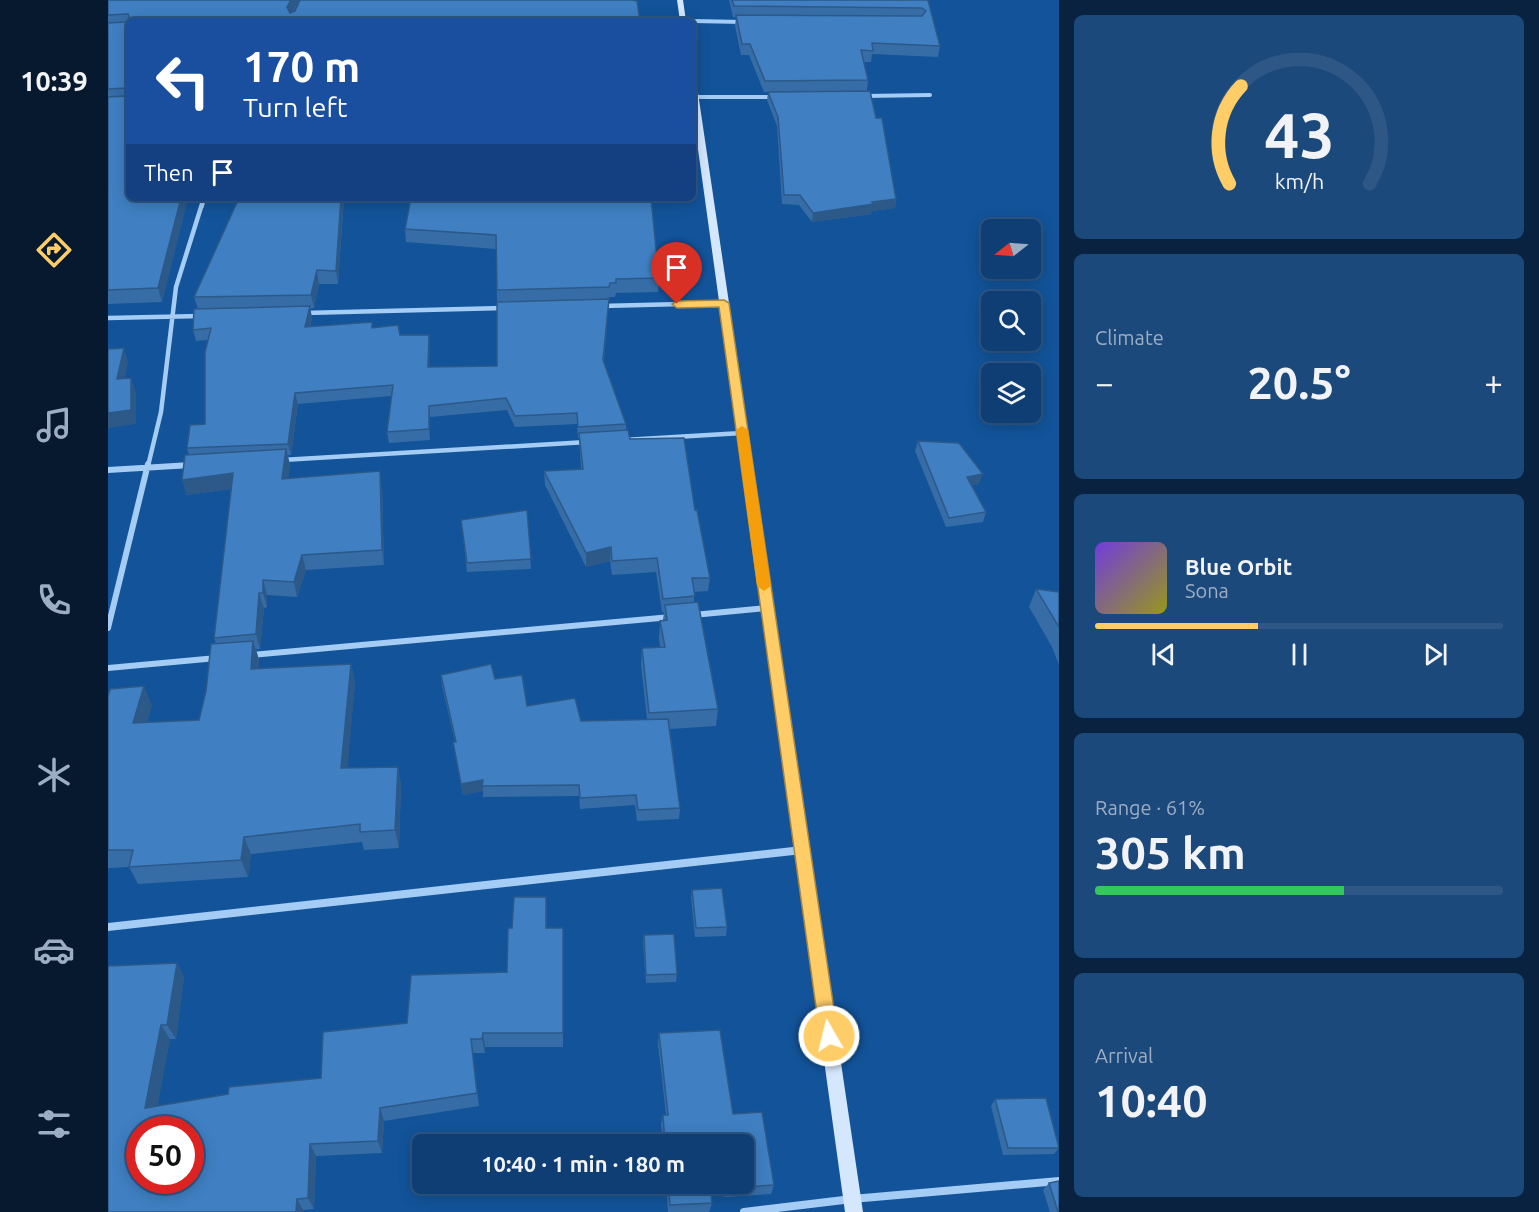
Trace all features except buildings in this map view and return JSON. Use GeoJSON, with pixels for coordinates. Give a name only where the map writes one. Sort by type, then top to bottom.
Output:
{"type":"FeatureCollection","features":[{"type":"Feature","properties":{"kind":"main road"},"geometry":{"type":"LineString","coordinates":[[680,0],[683,18]]}},
{"type":"Feature","properties":{"kind":"main road"},"geometry":{"type":"LineString","coordinates":[[696,107],[853,1206]]}},
{"type":"Feature","properties":{"kind":"street"},"geometry":{"type":"LineString","coordinates":[[696,21],[753,22]]}},
{"type":"Feature","properties":{"kind":"street"},"geometry":{"type":"LineString","coordinates":[[859,96],[930,95]]}},
{"type":"Feature","properties":{"kind":"street"},"geometry":{"type":"LineString","coordinates":[[696,98],[776,97]]}},
{"type":"Feature","properties":{"kind":"street"},"geometry":{"type":"LineString","coordinates":[[108,628],[161,412],[176,287],[203,201]]}},
{"type":"Feature","properties":{"kind":"street"},"geometry":{"type":"LineString","coordinates":[[594,306],[724,303]]}},
{"type":"Feature","properties":{"kind":"street"},"geometry":{"type":"LineString","coordinates":[[299,313],[512,308]]}},
{"type":"Feature","properties":{"kind":"street"},"geometry":{"type":"LineString","coordinates":[[108,318],[205,316]]}},
{"type":"Feature","properties":{"kind":"street"},"geometry":{"type":"LineString","coordinates":[[612,440],[742,433]]}},
{"type":"Feature","properties":{"kind":"street"},"geometry":{"type":"LineString","coordinates":[[279,460],[600,441]]}},
{"type":"Feature","properties":{"kind":"street"},"geometry":{"type":"LineString","coordinates":[[108,470],[196,465]]}},
{"type":"Feature","properties":{"kind":"street"},"geometry":{"type":"LineString","coordinates":[[237,657],[767,608]]}},
{"type":"Feature","properties":{"kind":"street"},"geometry":{"type":"LineString","coordinates":[[108,668],[226,658]]}},
{"type":"Feature","properties":{"kind":"street"},"geometry":{"type":"LineString","coordinates":[[108,927],[802,850]]}},
{"type":"Feature","properties":{"kind":"street"},"geometry":{"type":"LineString","coordinates":[[744,1212],[853,1206],[1059,1181]]}},
{"type":"Feature","properties":{"kind":"slow traffic"},"geometry":{"type":"LineString","coordinates":[[742,430],[764,586]]}},
{"type":"Feature","properties":{"kind":"route"},"geometry":{"type":"LineString","coordinates":[[677,304],[724,303],[829,1036]]}}]}
